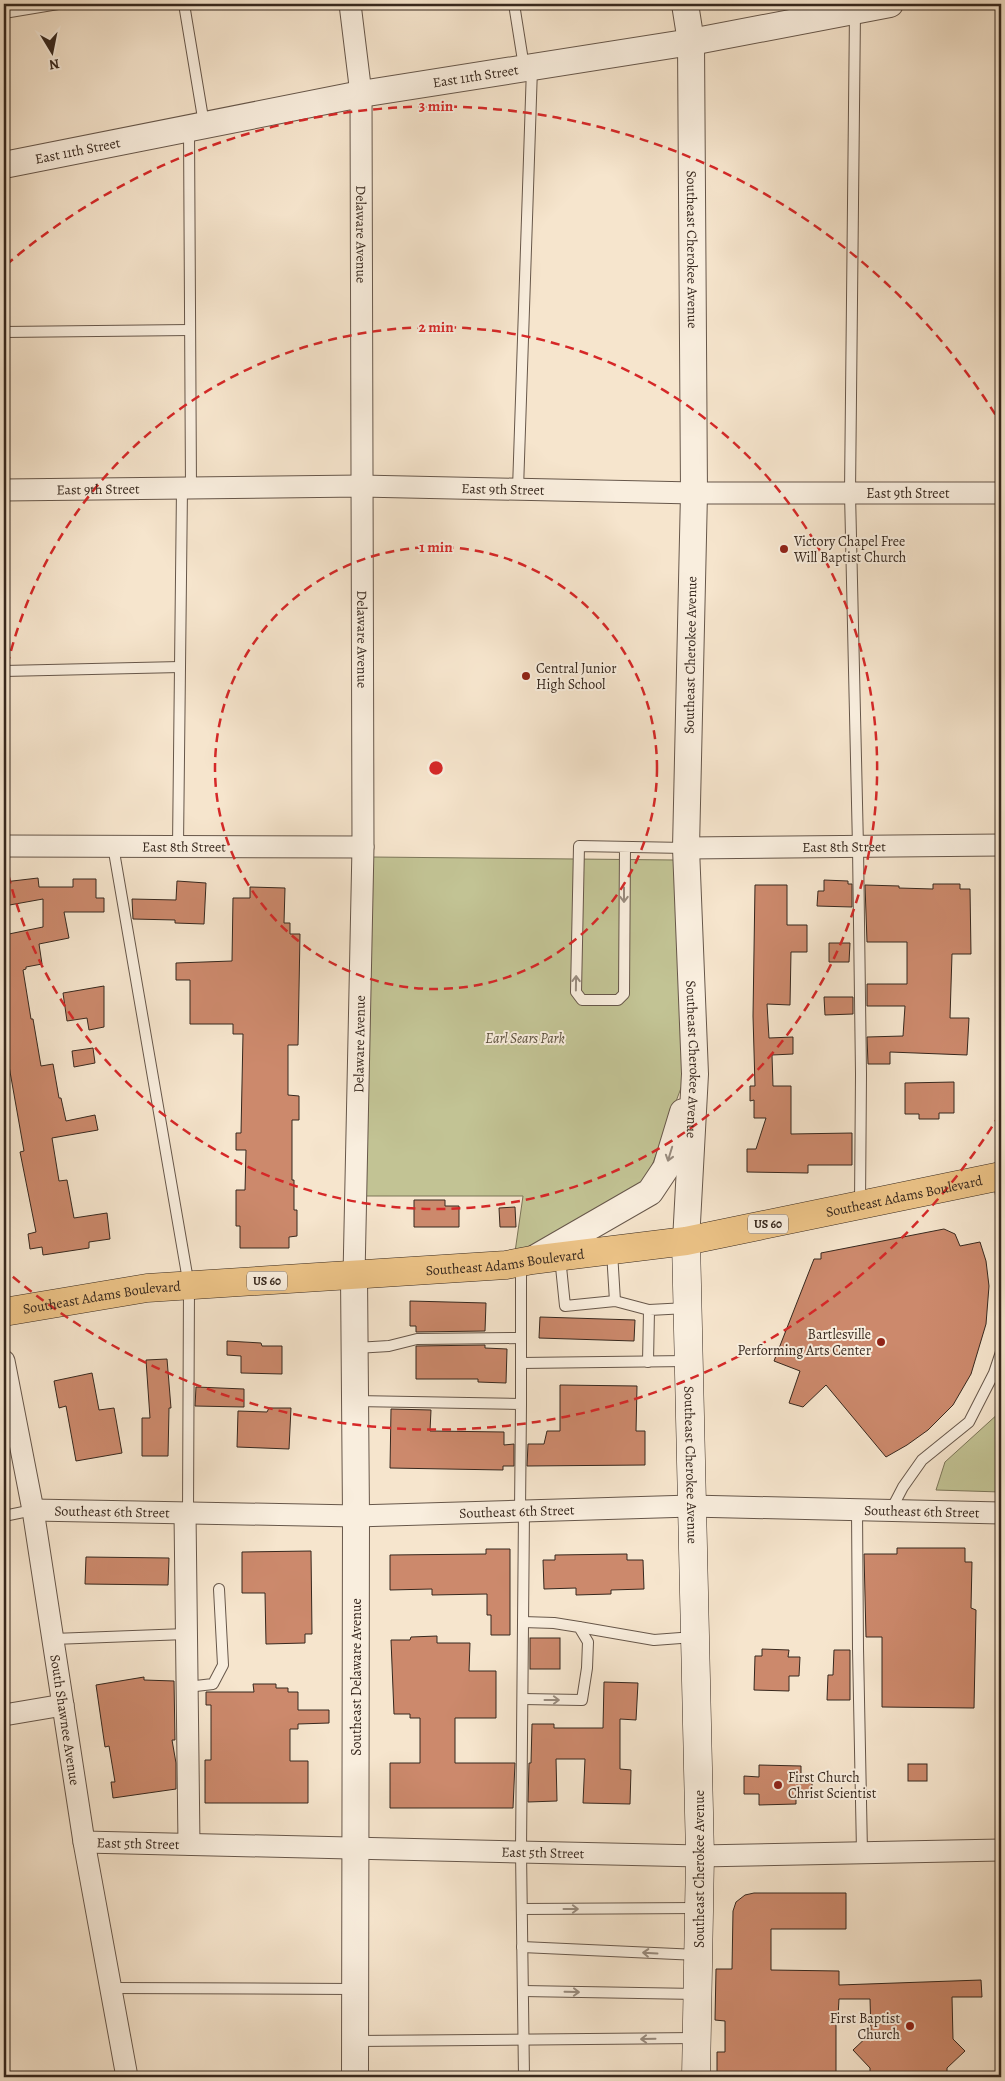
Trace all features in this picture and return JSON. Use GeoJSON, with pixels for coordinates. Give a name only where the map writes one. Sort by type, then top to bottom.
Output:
{"type":"FeatureCollection","features":[{"type":"Feature","properties":{"kind":"main road","name":"Southeast Adams Boulevard"},"geometry":{"type":"LineString","coordinates":[[4,1312],[147,1288],[506,1265],[560,1256],[686,1241],[860,1205],[1000,1182]]}},
{"type":"Feature","properties":{"kind":"main road","name":"Southeast Cherokee Avenue"},"geometry":{"type":"LineString","coordinates":[[686,1241],[700,1856],[696,2077]]}},
{"type":"Feature","properties":{"kind":"street","name":"Delaware Avenue"},"geometry":{"type":"LineString","coordinates":[[350,4],[361,94],[363,847],[354,1276]]}},
{"type":"Feature","properties":{"kind":"street","name":"Southeast Cherokee Avenue"},"geometry":{"type":"LineString","coordinates":[[685,4],[691,42],[694,492],[686,848],[695,1074],[686,1241]]}},
{"type":"Feature","properties":{"kind":"street","name":"East 11th Street"},"geometry":{"type":"LineString","coordinates":[[4,165],[361,94],[691,42],[890,4]]}},
{"type":"Feature","properties":{"kind":"street","name":"East 9th Street"},"geometry":{"type":"LineString","coordinates":[[4,490],[361,486],[694,492],[1001,493]]}},
{"type":"Feature","properties":{"kind":"street","name":"East 8th Street"},"geometry":{"type":"LineString","coordinates":[[686,848],[1001,845]]}},
{"type":"Feature","properties":{"kind":"street","name":"East 8th Street"},"geometry":{"type":"LineString","coordinates":[[4,846],[363,847]]}},
{"type":"Feature","properties":{"kind":"street"},"geometry":{"type":"LineString","coordinates":[[527,1261],[650,1192],[666,1168],[695,1074]]}},
{"type":"Feature","properties":{"kind":"street","name":"Southeast Delaware Avenue"},"geometry":{"type":"LineString","coordinates":[[354,1276],[356,1516],[355,2077]]}},
{"type":"Feature","properties":{"kind":"street","name":"South Shawnee Avenue"},"geometry":{"type":"LineString","coordinates":[[4,1361],[33,1510],[84,1842],[127,2077]]}},
{"type":"Feature","properties":{"kind":"street","name":"Southeast 6th Street"},"geometry":{"type":"LineString","coordinates":[[33,1510],[356,1516],[691,1506],[1001,1513]]}},
{"type":"Feature","properties":{"kind":"street"},"geometry":{"type":"LineString","coordinates":[[186,1513],[189,1844]]}},
{"type":"Feature","properties":{"kind":"street"},"geometry":{"type":"LineString","coordinates":[[4,1715],[63,1705]]}},
{"type":"Feature","properties":{"kind":"street","name":"East 5th Street"},"geometry":{"type":"LineString","coordinates":[[84,1842],[700,1856],[1001,1850]]}},
{"type":"Feature","properties":{"kind":"lane"},"geometry":{"type":"LineString","coordinates":[[4,13],[58,4]]}},
{"type":"Feature","properties":{"kind":"lane"},"geometry":{"type":"LineString","coordinates":[[178,846],[180,667],[197,127],[184,4]]}},
{"type":"Feature","properties":{"kind":"lane"},"geometry":{"type":"LineString","coordinates":[[514,4],[528,68],[518,489]]}},
{"type":"Feature","properties":{"kind":"lane"},"geometry":{"type":"LineString","coordinates":[[855,10],[850,493],[858,846],[861,1074],[860,1205]]}},
{"type":"Feature","properties":{"kind":"lane"},"geometry":{"type":"LineString","coordinates":[[4,332],[190,330]]}},
{"type":"Feature","properties":{"kind":"lane"},"geometry":{"type":"LineString","coordinates":[[4,671],[180,667]]}},
{"type":"Feature","properties":{"kind":"lane"},"geometry":{"type":"LineString","coordinates":[[113,846],[189,1286],[186,1513]]}},
{"type":"Feature","properties":{"kind":"lane"},"geometry":{"type":"LineString","coordinates":[[625,847],[624,994],[618,1000],[582,1000],[576,992],[579,846],[686,848]]}},
{"type":"Feature","properties":{"kind":"lane"},"geometry":{"type":"LineString","coordinates":[[612,1250],[615,1301]]}},
{"type":"Feature","properties":{"kind":"lane"},"geometry":{"type":"LineString","coordinates":[[560,1256],[565,1306],[615,1301],[650,1310],[687,1308]]}},
{"type":"Feature","properties":{"kind":"lane"},"geometry":{"type":"LineString","coordinates":[[524,2077],[521,1851],[523,1622],[520,1363],[527,1261]]}},
{"type":"Feature","properties":{"kind":"lane"},"geometry":{"type":"LineString","coordinates":[[648,1362],[650,1310]]}},
{"type":"Feature","properties":{"kind":"lane"},"geometry":{"type":"LineString","coordinates":[[354,1348],[389,1346],[417,1339],[521,1338]]}},
{"type":"Feature","properties":{"kind":"lane"},"geometry":{"type":"LineString","coordinates":[[891,1510],[903,1487],[922,1460],[969,1422],[994,1373],[1001,1352]]}},
{"type":"Feature","properties":{"kind":"lane"},"geometry":{"type":"LineString","coordinates":[[520,1363],[688,1361]]}},
{"type":"Feature","properties":{"kind":"lane"},"geometry":{"type":"LineString","coordinates":[[355,1402],[520,1404]]}},
{"type":"Feature","properties":{"kind":"lane"},"geometry":{"type":"LineString","coordinates":[[858,1509],[862,1852]]}},
{"type":"Feature","properties":{"kind":"lane"},"geometry":{"type":"LineString","coordinates":[[4,1516],[33,1510]]}},
{"type":"Feature","properties":{"kind":"lane"},"geometry":{"type":"LineString","coordinates":[[187,1687],[213,1684],[223,1665],[219,1589]]}},
{"type":"Feature","properties":{"kind":"lane"},"geometry":{"type":"LineString","coordinates":[[523,1622],[579,1626],[654,1640],[694,1637]]}},
{"type":"Feature","properties":{"kind":"lane"},"geometry":{"type":"LineString","coordinates":[[523,1700],[582,1700],[587,1668],[588,1642],[579,1626]]}},
{"type":"Feature","properties":{"kind":"lane"},"geometry":{"type":"LineString","coordinates":[[53,1639],[186,1634]]}},
{"type":"Feature","properties":{"kind":"lane"},"geometry":{"type":"LineString","coordinates":[[522,1909],[700,1908]]}},
{"type":"Feature","properties":{"kind":"lane"},"geometry":{"type":"LineString","coordinates":[[522,1947],[699,1955]]}},
{"type":"Feature","properties":{"kind":"lane"},"geometry":{"type":"LineString","coordinates":[[112,1988],[355,1989]]}},
{"type":"Feature","properties":{"kind":"lane"},"geometry":{"type":"LineString","coordinates":[[523,1991],[698,1994]]}},
{"type":"Feature","properties":{"kind":"lane"},"geometry":{"type":"LineString","coordinates":[[355,2041],[697,2038]]}},
{"type":"Feature","properties":{"kind":"green space","name":"Earl Sears Park"},"geometry":{"type":"Polygon","coordinates":[[[372,857],[676,860],[684,1080],[644,1187],[535,1249],[515,1252],[523,1196],[363,1196],[372,857]]]}},
{"type":"Feature","properties":{"kind":"green space"},"geometry":{"type":"Polygon","coordinates":[[[1000,1412],[1001,1492],[936,1490],[945,1462],[1000,1412]]]}},
{"type":"Feature","properties":{"kind":"building"},"geometry":{"type":"Polygon","coordinates":[[[38,878],[39,887],[73,887],[73,879],[96,879],[96,898],[104,898],[104,912],[64,912],[69,938],[39,944],[42,964],[26,967],[23,970],[41,1066],[53,1064],[59,1098],[61,1098],[66,1121],[95,1115],[98,1130],[52,1138],[59,1181],[67,1180],[74,1218],[107,1213],[110,1239],[89,1242],[89,1248],[43,1255],[42,1247],[30,1249],[28,1234],[36,1232],[20,1152],[24,1151],[6,1049],[4,1049],[4,935],[43,927],[43,899],[4,906],[4,882],[38,878]]]}},
{"type":"Feature","properties":{"kind":"building"},"geometry":{"type":"Polygon","coordinates":[[[824,880],[848,881],[848,884],[852,884],[852,907],[817,906],[818,891],[824,891],[824,880]]]}},
{"type":"Feature","properties":{"kind":"building"},"geometry":{"type":"Polygon","coordinates":[[[177,881],[206,883],[204,924],[175,923],[175,920],[133,919],[132,899],[176,900],[177,881]]]}},
{"type":"Feature","properties":{"kind":"building"},"geometry":{"type":"Polygon","coordinates":[[[933,884],[960,884],[960,889],[970,889],[971,954],[952,954],[950,1018],[969,1018],[967,1055],[890,1052],[890,1064],[868,1064],[867,1037],[903,1036],[905,1006],[867,1006],[867,984],[907,984],[907,942],[867,942],[865,885],[933,889],[933,884]]]}},
{"type":"Feature","properties":{"kind":"building"},"geometry":{"type":"Polygon","coordinates":[[[755,885],[787,885],[787,925],[807,925],[807,952],[791,952],[790,1005],[767,1004],[769,1038],[793,1037],[793,1054],[772,1055],[773,1086],[791,1086],[791,1134],[852,1133],[852,1165],[808,1165],[808,1173],[747,1172],[747,1149],[756,1149],[766,1118],[754,1118],[754,1100],[750,1101],[750,1086],[755,1086],[753,1016],[755,885]]]}},
{"type":"Feature","properties":{"kind":"building"},"geometry":{"type":"Polygon","coordinates":[[[250,887],[285,888],[284,923],[290,923],[290,934],[300,934],[298,1045],[288,1045],[288,1095],[299,1096],[299,1120],[292,1120],[292,1180],[294,1180],[294,1210],[297,1210],[297,1236],[289,1237],[289,1248],[240,1248],[240,1226],[236,1226],[236,1190],[245,1190],[246,1150],[236,1150],[236,1133],[241,1133],[243,1034],[233,1034],[233,1024],[190,1024],[190,980],[176,980],[176,963],[232,961],[233,898],[250,898],[250,887]]]}},
{"type":"Feature","properties":{"kind":"building"},"geometry":{"type":"Polygon","coordinates":[[[829,943],[850,943],[849,962],[829,962],[829,943]]]}},
{"type":"Feature","properties":{"kind":"building"},"geometry":{"type":"Polygon","coordinates":[[[104,986],[104,1027],[89,1030],[87,1018],[67,1021],[63,993],[104,986]]]}},
{"type":"Feature","properties":{"kind":"building"},"geometry":{"type":"Polygon","coordinates":[[[824,997],[853,997],[853,1014],[825,1015],[824,997]]]}},
{"type":"Feature","properties":{"kind":"building"},"geometry":{"type":"Polygon","coordinates":[[[93,1048],[95,1063],[74,1067],[72,1051],[93,1048]]]}},
{"type":"Feature","properties":{"kind":"building"},"geometry":{"type":"Polygon","coordinates":[[[954,1082],[954,1113],[939,1113],[939,1119],[919,1119],[919,1114],[905,1114],[905,1083],[954,1082]]]}},
{"type":"Feature","properties":{"kind":"building"},"geometry":{"type":"Polygon","coordinates":[[[414,1200],[445,1200],[445,1206],[459,1206],[459,1227],[414,1227],[414,1200]]]}},
{"type":"Feature","properties":{"kind":"building"},"geometry":{"type":"Polygon","coordinates":[[[515,1207],[516,1227],[500,1227],[499,1208],[515,1207]]]}},
{"type":"Feature","properties":{"kind":"building","name":"Bartlesville Performing Arts Center"},"geometry":{"type":"Polygon","coordinates":[[[944,1229],[955,1234],[960,1246],[980,1242],[986,1261],[989,1286],[986,1324],[971,1374],[953,1405],[928,1430],[886,1457],[826,1385],[803,1407],[789,1403],[800,1371],[774,1361],[814,1259],[821,1259],[821,1253],[944,1229]]]}},
{"type":"Feature","properties":{"kind":"building"},"geometry":{"type":"Polygon","coordinates":[[[410,1301],[486,1303],[485,1331],[416,1332],[416,1326],[410,1326],[410,1301]]]}},
{"type":"Feature","properties":{"kind":"building"},"geometry":{"type":"Polygon","coordinates":[[[540,1317],[635,1320],[634,1341],[539,1338],[540,1317]]]}},
{"type":"Feature","properties":{"kind":"building"},"geometry":{"type":"Polygon","coordinates":[[[227,1341],[261,1343],[262,1346],[282,1346],[282,1374],[241,1373],[241,1356],[227,1355],[227,1341]]]}},
{"type":"Feature","properties":{"kind":"building"},"geometry":{"type":"Polygon","coordinates":[[[485,1345],[485,1348],[507,1349],[506,1383],[478,1382],[478,1379],[416,1379],[416,1346],[485,1345]]]}},
{"type":"Feature","properties":{"kind":"building"},"geometry":{"type":"Polygon","coordinates":[[[167,1359],[171,1408],[169,1408],[168,1456],[142,1456],[142,1418],[150,1418],[146,1360],[167,1359]]]}},
{"type":"Feature","properties":{"kind":"building"},"geometry":{"type":"Polygon","coordinates":[[[92,1373],[99,1410],[114,1408],[122,1453],[76,1461],[66,1406],[59,1408],[54,1381],[92,1373]]]}},
{"type":"Feature","properties":{"kind":"building"},"geometry":{"type":"Polygon","coordinates":[[[560,1385],[637,1386],[636,1431],[645,1431],[645,1465],[527,1466],[528,1444],[544,1444],[547,1431],[560,1431],[560,1385]]]}},
{"type":"Feature","properties":{"kind":"building"},"geometry":{"type":"Polygon","coordinates":[[[196,1387],[244,1389],[244,1407],[195,1406],[196,1387]]]}},
{"type":"Feature","properties":{"kind":"building"},"geometry":{"type":"Polygon","coordinates":[[[269,1408],[291,1408],[289,1449],[237,1447],[238,1411],[267,1412],[269,1408]]]}},
{"type":"Feature","properties":{"kind":"building"},"geometry":{"type":"Polygon","coordinates":[[[391,1409],[431,1410],[430,1431],[504,1432],[504,1445],[514,1444],[514,1466],[503,1466],[503,1470],[390,1468],[391,1409]]]}},
{"type":"Feature","properties":{"kind":"building"},"geometry":{"type":"Polygon","coordinates":[[[897,1548],[965,1548],[965,1562],[972,1562],[971,1608],[976,1610],[974,1708],[882,1707],[882,1637],[866,1637],[864,1554],[897,1554],[897,1548]]]}},
{"type":"Feature","properties":{"kind":"building"},"geometry":{"type":"Polygon","coordinates":[[[486,1549],[510,1549],[510,1635],[491,1635],[491,1615],[487,1615],[487,1594],[432,1595],[432,1589],[390,1590],[390,1555],[486,1554],[486,1549]]]}},
{"type":"Feature","properties":{"kind":"building"},"geometry":{"type":"Polygon","coordinates":[[[311,1551],[312,1634],[305,1634],[305,1643],[266,1644],[265,1593],[242,1593],[242,1552],[311,1551]]]}},
{"type":"Feature","properties":{"kind":"building"},"geometry":{"type":"Polygon","coordinates":[[[627,1554],[627,1560],[643,1560],[644,1589],[611,1590],[611,1594],[576,1595],[576,1588],[544,1589],[543,1560],[555,1560],[555,1555],[627,1554]]]}},
{"type":"Feature","properties":{"kind":"building"},"geometry":{"type":"Polygon","coordinates":[[[86,1557],[169,1558],[168,1585],[85,1584],[86,1557]]]}},
{"type":"Feature","properties":{"kind":"building"},"geometry":{"type":"Polygon","coordinates":[[[437,1636],[437,1643],[470,1643],[469,1671],[496,1671],[496,1718],[455,1718],[455,1763],[515,1763],[513,1808],[390,1808],[390,1763],[420,1763],[420,1718],[410,1718],[410,1714],[394,1714],[391,1640],[410,1640],[411,1637],[437,1636]]]}},
{"type":"Feature","properties":{"kind":"building"},"geometry":{"type":"Polygon","coordinates":[[[530,1638],[560,1638],[560,1669],[530,1669],[530,1638]]]}},
{"type":"Feature","properties":{"kind":"building"},"geometry":{"type":"Polygon","coordinates":[[[762,1649],[789,1650],[788,1657],[800,1657],[799,1676],[789,1676],[789,1691],[754,1690],[755,1656],[762,1656],[762,1649]]]}},
{"type":"Feature","properties":{"kind":"building"},"geometry":{"type":"Polygon","coordinates":[[[834,1650],[850,1650],[850,1700],[827,1700],[828,1675],[833,1675],[834,1650]]]}},
{"type":"Feature","properties":{"kind":"building"},"geometry":{"type":"Polygon","coordinates":[[[144,1677],[144,1680],[174,1681],[175,1740],[172,1740],[176,1763],[176,1789],[113,1798],[111,1782],[115,1782],[109,1746],[105,1747],[96,1685],[144,1677]]]}},
{"type":"Feature","properties":{"kind":"building"},"geometry":{"type":"Polygon","coordinates":[[[604,1682],[638,1683],[636,1720],[620,1719],[620,1769],[631,1770],[630,1804],[583,1803],[585,1759],[556,1759],[557,1801],[528,1802],[532,1724],[554,1724],[554,1728],[603,1728],[604,1682]]]}},
{"type":"Feature","properties":{"kind":"building"},"geometry":{"type":"Polygon","coordinates":[[[253,1684],[276,1684],[276,1688],[288,1688],[288,1692],[298,1692],[298,1710],[329,1710],[329,1723],[298,1724],[298,1729],[290,1729],[290,1761],[308,1761],[308,1803],[205,1803],[205,1760],[211,1760],[211,1705],[206,1705],[206,1692],[254,1692],[253,1684]]]}},
{"type":"Feature","properties":{"kind":"building"},"geometry":{"type":"Polygon","coordinates":[[[908,1764],[927,1764],[927,1781],[908,1781],[908,1764]]]}},
{"type":"Feature","properties":{"kind":"building","name":"First Church Christ Scientist"},"geometry":{"type":"Polygon","coordinates":[[[759,1765],[801,1766],[801,1776],[812,1776],[812,1795],[796,1795],[796,1804],[759,1805],[759,1794],[744,1794],[744,1776],[759,1777],[759,1765]]]}},
{"type":"Feature","properties":{"kind":"building"},"geometry":{"type":"Polygon","coordinates":[[[754,1893],[846,1893],[846,1929],[771,1929],[771,1970],[839,1971],[839,1985],[981,1980],[982,1997],[952,1997],[953,2039],[965,2051],[947,2068],[947,2077],[870,2077],[870,2068],[853,2050],[871,2033],[870,1999],[839,1999],[838,2017],[836,2017],[836,2077],[717,2077],[717,2052],[725,2052],[725,2021],[715,2020],[716,1969],[732,1969],[733,1911],[736,1902],[745,1895],[754,1893]]]}},
{"type":"Feature","properties":{"kind":"place","name":"Victory Chapel Free Will Baptist Church"},"geometry":{"type":"Point","coordinates":[784,549]}},
{"type":"Feature","properties":{"kind":"place","name":"Central Junior High School"},"geometry":{"type":"Point","coordinates":[526,676]}},
{"type":"Feature","properties":{"kind":"place","name":"Bartlesville Performing Arts Center"},"geometry":{"type":"Point","coordinates":[881,1342]}},
{"type":"Feature","properties":{"kind":"place","name":"First Church Christ Scientist"},"geometry":{"type":"Point","coordinates":[778,1785]}},
{"type":"Feature","properties":{"kind":"place","name":"First Baptist Church"},"geometry":{"type":"Point","coordinates":[910,2026]}}]}
